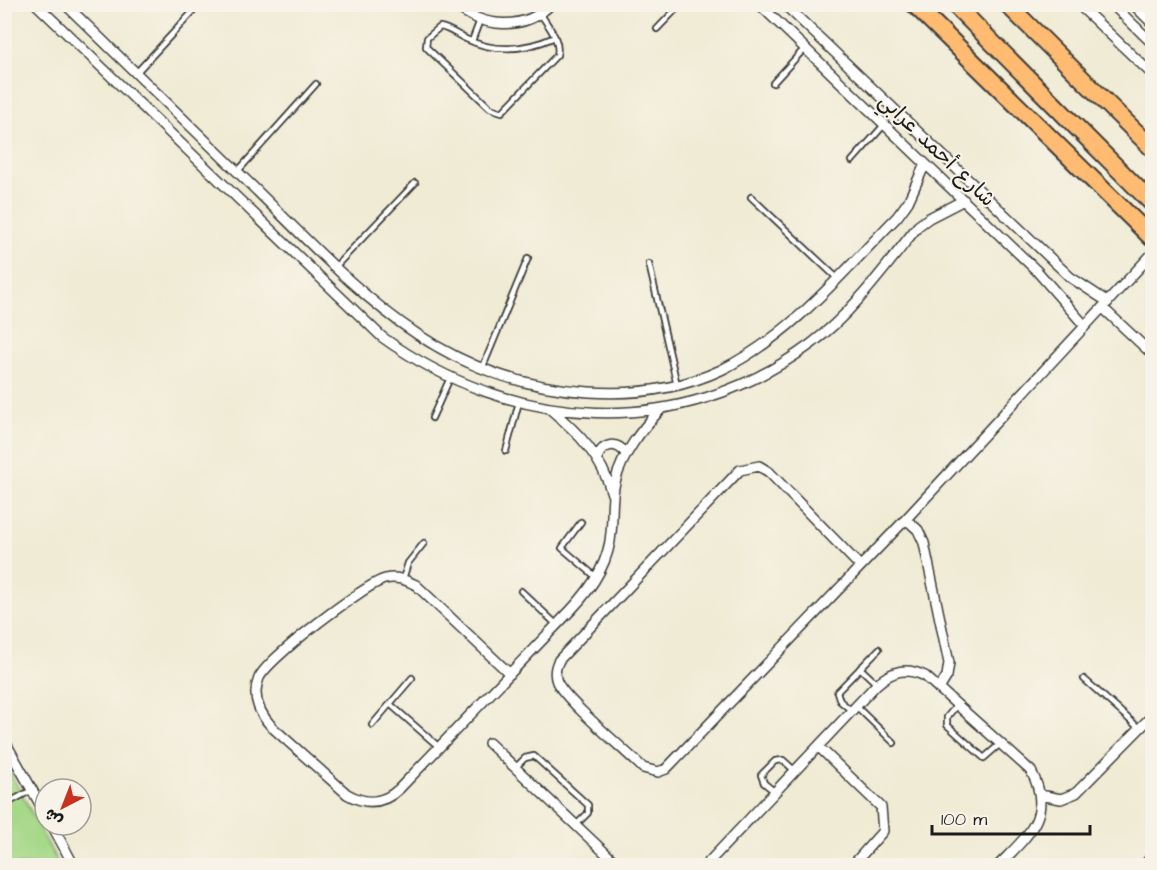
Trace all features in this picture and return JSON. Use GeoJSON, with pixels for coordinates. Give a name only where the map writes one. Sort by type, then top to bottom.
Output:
{"type":"FeatureCollection","features":[{"type":"Feature","properties":{"kind":"highway"},"geometry":{"type":"LineString","coordinates":[[914,4],[1152,238]]}},
{"type":"Feature","properties":{"kind":"highway"},"geometry":{"type":"LineString","coordinates":[[954,4],[1152,203]]}},
{"type":"Feature","properties":{"kind":"highway"},"geometry":{"type":"LineString","coordinates":[[1007,4],[1152,148]]}},
{"type":"Feature","properties":{"kind":"street"},"geometry":{"type":"LineString","coordinates":[[36,4],[302,262],[382,336],[422,363],[450,378],[519,402],[550,409],[618,413],[662,409],[729,390],[798,353],[839,319],[923,222],[964,200]]}},
{"type":"Feature","properties":{"kind":"street"},"geometry":{"type":"LineString","coordinates":[[65,4],[377,306],[413,334],[452,357],[532,384],[574,391],[639,391],[676,385],[712,374],[755,351],[802,314],[903,209],[925,164]]}},
{"type":"Feature","properties":{"kind":"street"},"geometry":{"type":"LineString","coordinates":[[454,4],[480,20],[512,24],[525,22],[551,4]]}},
{"type":"Feature","properties":{"kind":"street"},"geometry":{"type":"LineString","coordinates":[[492,4],[513,4]]}},
{"type":"Feature","properties":{"kind":"street","name":"شارع أحمد عرابي"},"geometry":{"type":"LineString","coordinates":[[759,4],[1048,282],[1085,326]]}},
{"type":"Feature","properties":{"kind":"street"},"geometry":{"type":"LineString","coordinates":[[784,4],[1070,277],[1105,305],[1152,354]]}},
{"type":"Feature","properties":{"kind":"street"},"geometry":{"type":"LineString","coordinates":[[1078,4],[1152,74]]}},
{"type":"Feature","properties":{"kind":"street"},"geometry":{"type":"LineString","coordinates":[[1112,4],[1152,43]]}},
{"type":"Feature","properties":{"kind":"street"},"geometry":{"type":"LineString","coordinates":[[1133,4],[1152,23]]}},
{"type":"Feature","properties":{"kind":"street"},"geometry":{"type":"LineString","coordinates":[[1133,24],[1143,14]]}},
{"type":"Feature","properties":{"kind":"street"},"geometry":{"type":"LineString","coordinates":[[77,45],[91,30]]}},
{"type":"Feature","properties":{"kind":"street"},"geometry":{"type":"LineString","coordinates":[[860,101],[871,88]]}},
{"type":"Feature","properties":{"kind":"street"},"geometry":{"type":"LineString","coordinates":[[302,262],[316,248]]}},
{"type":"Feature","properties":{"kind":"street"},"geometry":{"type":"LineString","coordinates":[[860,566],[769,472],[759,466],[740,470],[559,660],[555,674],[556,681],[644,768],[658,772],[666,770],[906,519],[1152,254]]}},
{"type":"Feature","properties":{"kind":"street"},"geometry":{"type":"LineString","coordinates":[[550,409],[576,431],[597,458],[613,497]]}},
{"type":"Feature","properties":{"kind":"street"},"geometry":{"type":"LineString","coordinates":[[510,674],[416,585],[403,579],[388,578],[368,587],[277,655],[262,671],[256,689],[256,699],[263,717],[272,727],[339,788],[365,802],[384,800],[393,795],[510,674],[582,598],[596,577],[611,535],[613,497],[626,454],[636,438],[662,409]]}},
{"type":"Feature","properties":{"kind":"street"},"geometry":{"type":"LineString","coordinates":[[597,458],[602,449],[610,445],[620,447],[626,454]]}},
{"type":"Feature","properties":{"kind":"street"},"geometry":{"type":"LineString","coordinates":[[906,519],[918,530],[924,543],[949,663],[947,676],[939,689]]}},
{"type":"Feature","properties":{"kind":"street"},"geometry":{"type":"LineString","coordinates":[[705,866],[877,684],[895,672],[906,670],[925,676],[1031,771],[1040,795],[1040,808],[1030,832],[998,866]]}},
{"type":"Feature","properties":{"kind":"street"},"geometry":{"type":"LineString","coordinates":[[1040,795],[1062,799],[1076,793],[1152,717]]}},
{"type":"Feature","properties":{"kind":"street"},"geometry":{"type":"LineString","coordinates":[[4,740],[32,790]]}},
{"type":"Feature","properties":{"kind":"street"},"geometry":{"type":"LineString","coordinates":[[489,742],[619,866]]}},
{"type":"Feature","properties":{"kind":"street"},"geometry":{"type":"LineString","coordinates":[[819,747],[881,807],[883,831],[852,866]]}},
{"type":"Feature","properties":{"kind":"street"},"geometry":{"type":"LineString","coordinates":[[58,837],[74,866]]}},
{"type":"Feature","properties":{"kind":"street"},"geometry":{"type":"LineString","coordinates":[[1144,866],[1152,856]]}},
{"type":"Feature","properties":{"kind":"street"},"geometry":{"type":"LineString","coordinates":[[338,866],[344,866]]}},
{"type":"Feature","properties":{"kind":"lane"},"geometry":{"type":"LineString","coordinates":[[136,73],[200,4]]}},
{"type":"Feature","properties":{"kind":"lane"},"geometry":{"type":"LineString","coordinates":[[657,29],[681,4]]}},
{"type":"Feature","properties":{"kind":"lane"},"geometry":{"type":"LineString","coordinates":[[540,13],[555,37],[559,48],[555,58],[507,109],[498,112],[490,108],[430,53],[426,44],[429,35],[440,27],[489,47],[511,49],[534,45],[555,37]]}},
{"type":"Feature","properties":{"kind":"lane"},"geometry":{"type":"LineString","coordinates":[[472,41],[480,20]]}},
{"type":"Feature","properties":{"kind":"lane"},"geometry":{"type":"LineString","coordinates":[[773,83],[805,48]]}},
{"type":"Feature","properties":{"kind":"lane"},"geometry":{"type":"LineString","coordinates":[[237,172],[316,84]]}},
{"type":"Feature","properties":{"kind":"lane"},"geometry":{"type":"LineString","coordinates":[[852,161],[885,125]]}},
{"type":"Feature","properties":{"kind":"lane"},"geometry":{"type":"LineString","coordinates":[[335,267],[415,183]]}},
{"type":"Feature","properties":{"kind":"lane"},"geometry":{"type":"LineString","coordinates":[[751,197],[837,278]]}},
{"type":"Feature","properties":{"kind":"lane"},"geometry":{"type":"LineString","coordinates":[[482,369],[528,258]]}},
{"type":"Feature","properties":{"kind":"lane"},"geometry":{"type":"LineString","coordinates":[[649,264],[676,385]]}},
{"type":"Feature","properties":{"kind":"lane"},"geometry":{"type":"LineString","coordinates":[[432,418],[450,378]]}},
{"type":"Feature","properties":{"kind":"lane"},"geometry":{"type":"LineString","coordinates":[[506,451],[519,402]]}},
{"type":"Feature","properties":{"kind":"lane"},"geometry":{"type":"LineString","coordinates":[[581,522],[562,548],[565,553],[596,577]]}},
{"type":"Feature","properties":{"kind":"lane"},"geometry":{"type":"LineString","coordinates":[[403,579],[408,563],[424,543]]}},
{"type":"Feature","properties":{"kind":"lane"},"geometry":{"type":"LineString","coordinates":[[521,591],[557,625]]}},
{"type":"Feature","properties":{"kind":"lane"},"geometry":{"type":"LineString","coordinates":[[879,649],[837,692],[840,700],[894,743]]}},
{"type":"Feature","properties":{"kind":"lane"},"geometry":{"type":"LineString","coordinates":[[860,668],[877,684]]}},
{"type":"Feature","properties":{"kind":"lane"},"geometry":{"type":"LineString","coordinates":[[372,725],[412,678]]}},
{"type":"Feature","properties":{"kind":"lane"},"geometry":{"type":"LineString","coordinates":[[1084,679],[1140,729]]}},
{"type":"Feature","properties":{"kind":"lane"},"geometry":{"type":"LineString","coordinates":[[390,704],[439,747]]}},
{"type":"Feature","properties":{"kind":"lane"},"geometry":{"type":"LineString","coordinates":[[957,705],[945,721],[955,732],[984,758],[1000,744]]}},
{"type":"Feature","properties":{"kind":"lane"},"geometry":{"type":"LineString","coordinates":[[516,768],[525,758],[534,756],[588,805],[588,813],[576,825]]}},
{"type":"Feature","properties":{"kind":"lane"},"geometry":{"type":"LineString","coordinates":[[775,792],[764,783],[761,775],[775,760],[783,760],[795,771]]}},
{"type":"Feature","properties":{"kind":"lane"},"geometry":{"type":"LineString","coordinates":[[4,805],[32,790]]}},
{"type":"Feature","properties":{"kind":"green space"},"geometry":{"type":"Polygon","coordinates":[[[5,762],[33,815],[33,837],[44,837],[59,865],[5,865],[5,762]]]}}]}
